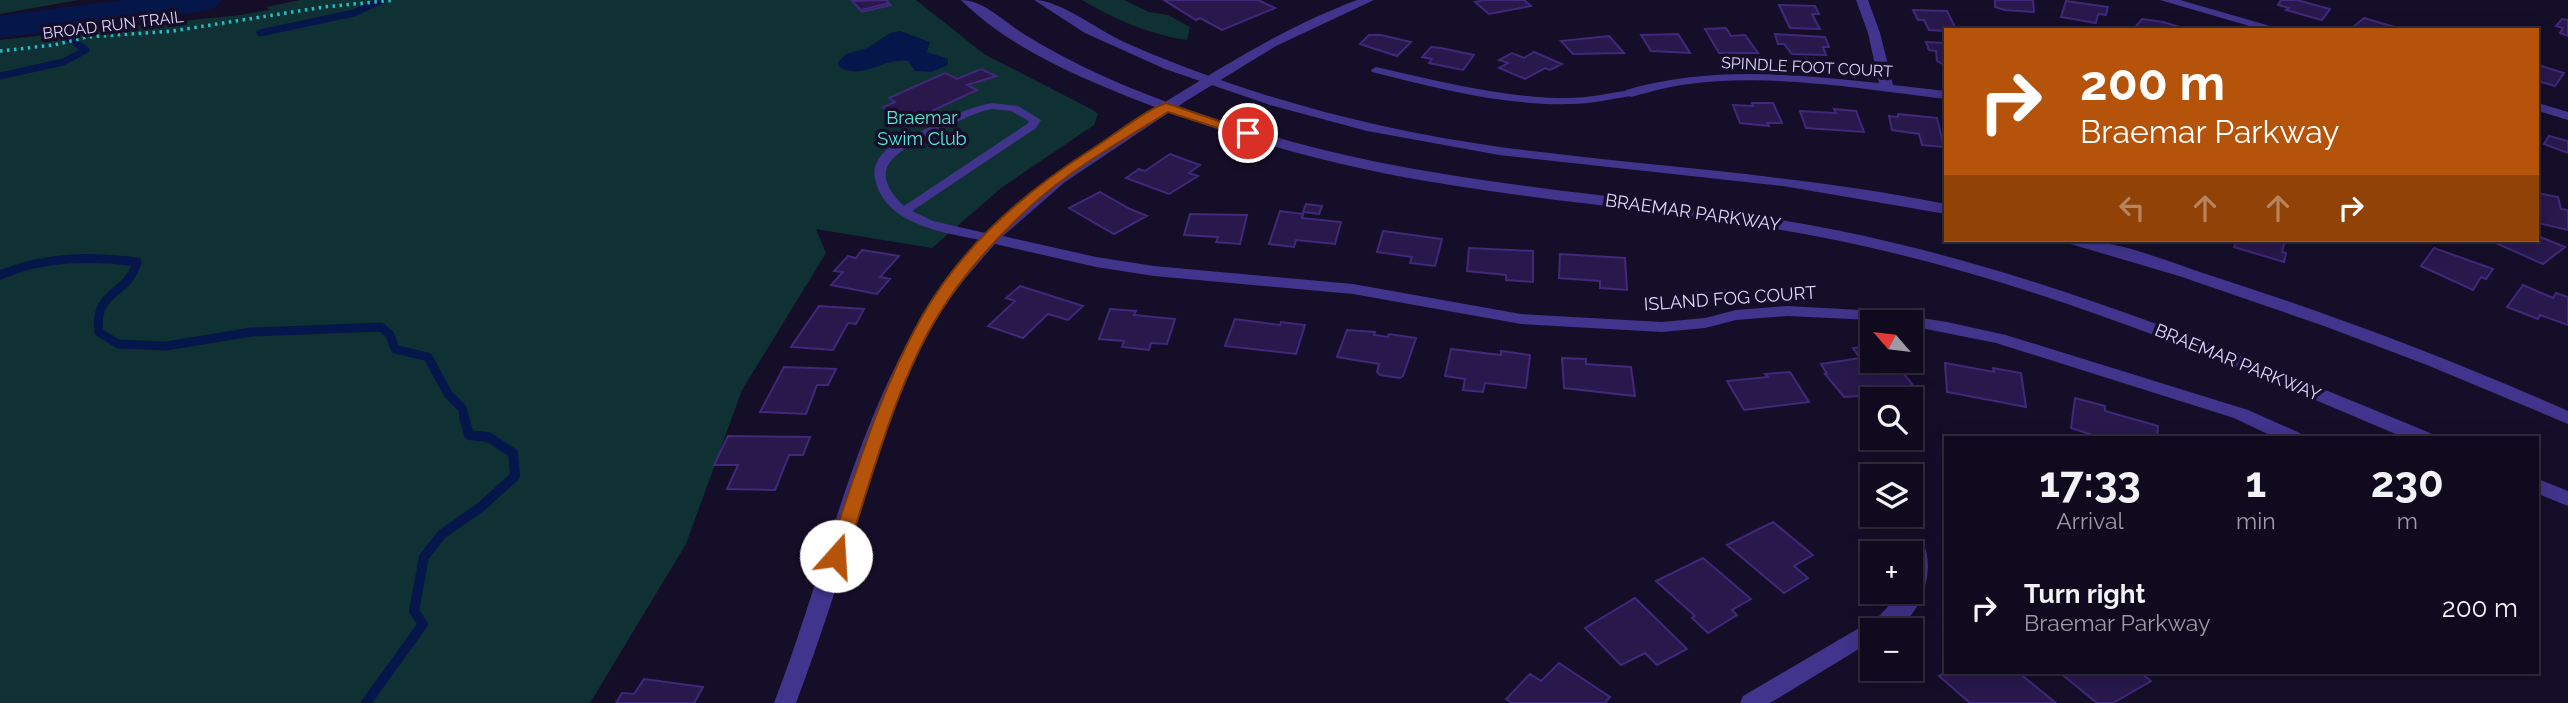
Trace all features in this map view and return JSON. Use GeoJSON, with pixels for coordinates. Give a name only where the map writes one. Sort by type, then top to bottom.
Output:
{"type":"FeatureCollection","features":[{"type":"Feature","properties":{"kind":"street","name":"BRAEMAR PARKWAY"},"geometry":{"type":"LineString","coordinates":[[967,0],[1012,33],[1072,66],[1166,107],[1297,148],[1450,181],[1659,205],[1751,219],[1923,255],[2100,308],[2201,346],[2418,436]]}},
{"type":"Feature","properties":{"kind":"street","name":"BRAEMAR PARKWAY"},"geometry":{"type":"LineString","coordinates":[[1041,0],[1102,36],[1208,81],[1337,119],[1438,142],[1585,161],[1793,182],[1944,209]]}},
{"type":"Feature","properties":{"kind":"street"},"geometry":{"type":"LineString","coordinates":[[785,703],[906,360],[951,283],[989,238],[1028,201],[1064,173],[1265,45],[1302,26],[1368,0]]}},
{"type":"Feature","properties":{"kind":"street"},"geometry":{"type":"LineString","coordinates":[[1862,0],[1874,33],[1887,88]]}},
{"type":"Feature","properties":{"kind":"street"},"geometry":{"type":"LineString","coordinates":[[2166,0],[2270,28]]}},
{"type":"Feature","properties":{"kind":"street","name":"SPINDLE FOOT COURT"},"geometry":{"type":"LineString","coordinates":[[1630,93],[1694,79],[1778,80],[1944,95]]}},
{"type":"Feature","properties":{"kind":"street"},"geometry":{"type":"LineString","coordinates":[[2539,107],[2568,116]]}},
{"type":"Feature","properties":{"kind":"street","name":"ISLAND FOG COURT"},"geometry":{"type":"LineString","coordinates":[[989,238],[1096,262],[1154,271],[1308,283],[1353,289],[1454,310],[1521,319],[1662,327],[1704,323],[1736,315],[1788,311],[1901,320],[2000,339],[2241,414],[2289,436]]}},
{"type":"Feature","properties":{"kind":"street"},"geometry":{"type":"LineString","coordinates":[[2080,242],[2215,281],[2347,328],[2444,365],[2568,418]]}},
{"type":"Feature","properties":{"kind":"street"},"geometry":{"type":"LineString","coordinates":[[2539,486],[2568,499]]}},
{"type":"Feature","properties":{"kind":"street"},"geometry":{"type":"LineString","coordinates":[[1890,618],[1906,604]]}},
{"type":"Feature","properties":{"kind":"street"},"geometry":{"type":"LineString","coordinates":[[1751,703],[1860,638]]}},
{"type":"Feature","properties":{"kind":"lane","name":"SPINDLE FOOT COURT"},"geometry":{"type":"LineString","coordinates":[[1376,70],[1454,87],[1543,101],[1594,99],[1630,93]]}},
{"type":"Feature","properties":{"kind":"lane"},"geometry":{"type":"LineString","coordinates":[[903,212],[1032,126],[1035,120],[1009,107],[981,108],[889,152],[881,162],[881,182],[891,202],[903,212],[922,221],[989,238]]}},
{"type":"Feature","properties":{"kind":"path","name":"BROAD RUN TRAIL"},"geometry":{"type":"LineString","coordinates":[[0,51],[54,45],[87,37],[173,31],[324,7],[395,0]]}},
{"type":"Feature","properties":{"kind":"green space"},"geometry":{"type":"Polygon","coordinates":[[[0,0],[78,0],[0,14],[0,0]]]}},
{"type":"Feature","properties":{"kind":"green space","name":"Braemar Swim Club"},"geometry":{"type":"Polygon","coordinates":[[[300,0],[916,0],[984,54],[1098,114],[1094,125],[1001,188],[932,248],[816,229],[826,253],[742,390],[686,544],[590,703],[0,703],[0,40],[240,15],[269,10],[267,7],[300,0]]]}},
{"type":"Feature","properties":{"kind":"green space"},"geometry":{"type":"Polygon","coordinates":[[[1082,0],[1124,0],[1149,12],[1168,15],[1190,27],[1187,40],[1133,25],[1082,0]]]}},
{"type":"Feature","properties":{"kind":"shaded area"},"geometry":{"type":"Polygon","coordinates":[[[900,31],[930,42],[927,52],[948,59],[948,65],[931,72],[915,71],[908,61],[890,62],[857,71],[839,67],[838,62],[846,54],[867,48],[890,33],[900,31]]]}},
{"type":"Feature","properties":{"kind":"building"},"geometry":{"type":"Polygon","coordinates":[[[851,0],[886,0],[889,3],[861,10],[851,0]]]}},
{"type":"Feature","properties":{"kind":"building"},"geometry":{"type":"Polygon","coordinates":[[[886,0],[891,5],[862,12],[852,1],[886,0]]]}},
{"type":"Feature","properties":{"kind":"building"},"geometry":{"type":"Polygon","coordinates":[[[1164,0],[1258,0],[1275,8],[1222,30],[1200,18],[1196,20],[1164,0]]]}},
{"type":"Feature","properties":{"kind":"building"},"geometry":{"type":"Polygon","coordinates":[[[1524,0],[1531,6],[1489,14],[1475,2],[1524,0]]]}},
{"type":"Feature","properties":{"kind":"building"},"geometry":{"type":"Polygon","coordinates":[[[1995,0],[2033,0],[2034,12],[1995,7],[1995,0]]]}},
{"type":"Feature","properties":{"kind":"building"},"geometry":{"type":"Polygon","coordinates":[[[2281,0],[2297,0],[2330,9],[2322,20],[2286,10],[2289,8],[2278,5],[2281,0]]]}},
{"type":"Feature","properties":{"kind":"building"},"geometry":{"type":"Polygon","coordinates":[[[2066,1],[2108,7],[2106,15],[2098,14],[2096,23],[2061,17],[2066,1]]]}},
{"type":"Feature","properties":{"kind":"building"},"geometry":{"type":"Polygon","coordinates":[[[1779,5],[1815,6],[1819,14],[1812,14],[1820,29],[1790,28],[1779,5]]]}},
{"type":"Feature","properties":{"kind":"building"},"geometry":{"type":"Polygon","coordinates":[[[1913,10],[1947,11],[1955,27],[1944,28],[1944,31],[1929,30],[1924,20],[1918,20],[1913,10]]]}},
{"type":"Feature","properties":{"kind":"building"},"geometry":{"type":"Polygon","coordinates":[[[2364,18],[2398,28],[2352,28],[2364,18]]]}},
{"type":"Feature","properties":{"kind":"building"},"geometry":{"type":"Polygon","coordinates":[[[2142,19],[2183,28],[2135,28],[2142,19]]]}},
{"type":"Feature","properties":{"kind":"building"},"geometry":{"type":"Polygon","coordinates":[[[2562,19],[2568,20],[2568,36],[2560,33],[2563,28],[2556,26],[2562,19]]]}},
{"type":"Feature","properties":{"kind":"building"},"geometry":{"type":"Polygon","coordinates":[[[1726,28],[1731,36],[1745,35],[1758,53],[1719,53],[1705,29],[1726,28]]]}},
{"type":"Feature","properties":{"kind":"building"},"geometry":{"type":"Polygon","coordinates":[[[1678,34],[1690,53],[1651,51],[1641,35],[1678,34]]]}},
{"type":"Feature","properties":{"kind":"building"},"geometry":{"type":"Polygon","coordinates":[[[1775,34],[1825,37],[1829,47],[1823,47],[1826,55],[1792,54],[1784,44],[1778,44],[1775,34]]]}},
{"type":"Feature","properties":{"kind":"building"},"geometry":{"type":"Polygon","coordinates":[[[1369,35],[1411,42],[1397,56],[1360,44],[1369,35]]]}},
{"type":"Feature","properties":{"kind":"building"},"geometry":{"type":"Polygon","coordinates":[[[1609,36],[1624,53],[1573,54],[1561,41],[1609,36]]]}},
{"type":"Feature","properties":{"kind":"building"},"geometry":{"type":"Polygon","coordinates":[[[1926,42],[1944,43],[1944,65],[1937,61],[1936,51],[1929,50],[1926,42]]]}},
{"type":"Feature","properties":{"kind":"building"},"geometry":{"type":"Polygon","coordinates":[[[1431,47],[1474,55],[1463,70],[1429,63],[1432,59],[1422,57],[1431,47]]]}},
{"type":"Feature","properties":{"kind":"building"},"geometry":{"type":"Polygon","coordinates":[[[1534,52],[1562,64],[1550,70],[1545,68],[1525,79],[1499,68],[1508,63],[1499,60],[1512,53],[1524,58],[1534,52]]]}},
{"type":"Feature","properties":{"kind":"building"},"geometry":{"type":"Polygon","coordinates":[[[2539,65],[2564,73],[2555,86],[2539,81],[2539,65]]]}},
{"type":"Feature","properties":{"kind":"building"},"geometry":{"type":"Polygon","coordinates":[[[981,69],[996,76],[967,85],[977,90],[919,117],[914,114],[903,118],[883,107],[895,102],[889,98],[945,73],[957,79],[981,69]]]}},
{"type":"Feature","properties":{"kind":"building"},"geometry":{"type":"Polygon","coordinates":[[[1752,103],[1773,103],[1782,123],[1767,123],[1769,126],[1740,123],[1733,105],[1753,106],[1752,103]]]}},
{"type":"Feature","properties":{"kind":"building"},"geometry":{"type":"Polygon","coordinates":[[[1834,109],[1856,111],[1864,132],[1806,128],[1800,111],[1836,113],[1834,109]]]}},
{"type":"Feature","properties":{"kind":"building"},"geometry":{"type":"Polygon","coordinates":[[[1898,114],[1937,118],[1944,147],[1922,145],[1919,134],[1892,130],[1889,116],[1898,117],[1898,114]]]}},
{"type":"Feature","properties":{"kind":"building"},"geometry":{"type":"Polygon","coordinates":[[[2549,136],[2568,141],[2568,153],[2544,144],[2549,136]]]}},
{"type":"Feature","properties":{"kind":"building"},"geometry":{"type":"Polygon","coordinates":[[[1170,154],[1200,165],[1189,173],[1198,176],[1169,194],[1126,178],[1139,169],[1145,171],[1170,154]]]}},
{"type":"Feature","properties":{"kind":"building"},"geometry":{"type":"Polygon","coordinates":[[[1100,192],[1147,216],[1114,234],[1069,208],[1100,192]]]}},
{"type":"Feature","properties":{"kind":"building"},"geometry":{"type":"Polygon","coordinates":[[[2539,193],[2558,197],[2561,209],[2568,210],[2568,230],[2539,223],[2539,193]]]}},
{"type":"Feature","properties":{"kind":"building"},"geometry":{"type":"Polygon","coordinates":[[[1306,204],[1322,206],[1319,214],[1303,212],[1306,204]]]}},
{"type":"Feature","properties":{"kind":"building"},"geometry":{"type":"Polygon","coordinates":[[[1280,211],[1303,214],[1302,218],[1341,222],[1335,244],[1296,240],[1294,247],[1269,244],[1280,211]]]}},
{"type":"Feature","properties":{"kind":"building"},"geometry":{"type":"Polygon","coordinates":[[[1190,214],[1247,215],[1240,244],[1216,242],[1218,237],[1184,235],[1190,214]]]}},
{"type":"Feature","properties":{"kind":"building"},"geometry":{"type":"Polygon","coordinates":[[[1383,231],[1442,239],[1435,266],[1410,263],[1412,257],[1377,252],[1383,231]]]}},
{"type":"Feature","properties":{"kind":"building"},"geometry":{"type":"Polygon","coordinates":[[[2539,236],[2565,247],[2543,264],[2494,242],[2539,242],[2539,236]]]}},
{"type":"Feature","properties":{"kind":"building"},"geometry":{"type":"Polygon","coordinates":[[[2236,242],[2284,242],[2282,252],[2286,253],[2284,262],[2234,247],[2236,242]]]}},
{"type":"Feature","properties":{"kind":"building"},"geometry":{"type":"Polygon","coordinates":[[[1469,248],[1533,251],[1533,282],[1506,280],[1506,275],[1467,271],[1469,248]]]}},
{"type":"Feature","properties":{"kind":"building"},"geometry":{"type":"Polygon","coordinates":[[[2434,248],[2493,269],[2486,279],[2481,277],[2473,290],[2421,266],[2434,248]]]}},
{"type":"Feature","properties":{"kind":"building"},"geometry":{"type":"Polygon","coordinates":[[[862,250],[899,256],[880,277],[890,279],[877,294],[831,285],[843,272],[834,271],[848,256],[856,258],[862,250]]]}},
{"type":"Feature","properties":{"kind":"building"},"geometry":{"type":"Polygon","coordinates":[[[1560,254],[1625,258],[1627,290],[1600,288],[1600,281],[1559,278],[1560,254]]]}},
{"type":"Feature","properties":{"kind":"building"},"geometry":{"type":"Polygon","coordinates":[[[2523,285],[2553,298],[2556,293],[2568,297],[2568,325],[2540,315],[2538,319],[2507,307],[2523,285]]]}},
{"type":"Feature","properties":{"kind":"building"},"geometry":{"type":"Polygon","coordinates":[[[1020,286],[1083,306],[1068,320],[1048,314],[1023,338],[988,326],[1015,301],[1006,298],[1020,286]]]}},
{"type":"Feature","properties":{"kind":"building"},"geometry":{"type":"Polygon","coordinates":[[[819,306],[864,309],[856,324],[848,323],[833,350],[791,347],[819,306]]]}},
{"type":"Feature","properties":{"kind":"building"},"geometry":{"type":"Polygon","coordinates":[[[1110,309],[1136,311],[1134,315],[1175,319],[1167,344],[1151,343],[1149,350],[1122,347],[1124,341],[1099,339],[1110,309]]]}},
{"type":"Feature","properties":{"kind":"building"},"geometry":{"type":"Polygon","coordinates":[[[1235,319],[1280,325],[1281,322],[1305,325],[1296,354],[1225,346],[1235,319]]]}},
{"type":"Feature","properties":{"kind":"building"},"geometry":{"type":"Polygon","coordinates":[[[1347,330],[1375,332],[1374,335],[1388,337],[1389,334],[1416,338],[1403,376],[1400,378],[1380,375],[1377,372],[1379,364],[1337,357],[1347,330]]]}},
{"type":"Feature","properties":{"kind":"building"},"geometry":{"type":"Polygon","coordinates":[[[1860,347],[1860,358],[1853,348],[1860,347]]]}},
{"type":"Feature","properties":{"kind":"building"},"geometry":{"type":"Polygon","coordinates":[[[1451,349],[1501,355],[1501,351],[1530,355],[1526,388],[1485,383],[1483,392],[1463,390],[1465,379],[1445,376],[1451,349]]]}},
{"type":"Feature","properties":{"kind":"building"},"geometry":{"type":"Polygon","coordinates":[[[1562,358],[1586,359],[1586,364],[1631,367],[1635,396],[1564,388],[1562,358]]]}},
{"type":"Feature","properties":{"kind":"building"},"geometry":{"type":"Polygon","coordinates":[[[1860,358],[1860,373],[1903,373],[1914,387],[1860,387],[1860,396],[1844,397],[1825,374],[1821,364],[1860,358]]]}},
{"type":"Feature","properties":{"kind":"building"},"geometry":{"type":"Polygon","coordinates":[[[1945,363],[1994,372],[1993,368],[2021,373],[2026,407],[1947,392],[1945,363]]]}},
{"type":"Feature","properties":{"kind":"building"},"geometry":{"type":"Polygon","coordinates":[[[784,367],[836,369],[828,385],[817,385],[806,414],[760,412],[784,367]]]}},
{"type":"Feature","properties":{"kind":"building"},"geometry":{"type":"Polygon","coordinates":[[[1790,372],[1809,402],[1744,410],[1727,381],[1768,377],[1765,374],[1790,372]]]}},
{"type":"Feature","properties":{"kind":"building"},"geometry":{"type":"Polygon","coordinates":[[[2075,398],[2105,406],[2105,411],[2158,426],[2157,436],[2096,436],[2071,428],[2075,398]]]}},
{"type":"Feature","properties":{"kind":"building"},"geometry":{"type":"Polygon","coordinates":[[[728,436],[810,437],[803,455],[789,455],[775,490],[727,489],[738,465],[714,465],[728,436]]]}},
{"type":"Feature","properties":{"kind":"building"},"geometry":{"type":"Polygon","coordinates":[[[1773,522],[1813,555],[1794,566],[1808,578],[1784,593],[1727,545],[1773,522]]]}},
{"type":"Feature","properties":{"kind":"building"},"geometry":{"type":"Polygon","coordinates":[[[1703,558],[1751,599],[1732,610],[1737,615],[1708,633],[1692,618],[1695,616],[1656,581],[1703,558]]]}},
{"type":"Feature","properties":{"kind":"building"},"geometry":{"type":"Polygon","coordinates":[[[1635,598],[1687,649],[1657,665],[1645,653],[1621,665],[1585,628],[1635,598]]]}},
{"type":"Feature","properties":{"kind":"building"},"geometry":{"type":"Polygon","coordinates":[[[1559,663],[1610,697],[1605,703],[1512,703],[1506,699],[1530,674],[1541,681],[1559,663]]]}},
{"type":"Feature","properties":{"kind":"building"},"geometry":{"type":"Polygon","coordinates":[[[1944,673],[2020,674],[2056,703],[1970,703],[1939,676],[1944,673]]]}},
{"type":"Feature","properties":{"kind":"building"},"geometry":{"type":"Polygon","coordinates":[[[2061,674],[2142,674],[2151,681],[2113,703],[2097,703],[2061,674]]]}},
{"type":"Feature","properties":{"kind":"building"},"geometry":{"type":"Polygon","coordinates":[[[644,679],[703,687],[694,703],[616,703],[622,693],[634,694],[644,679]]]}},
{"type":"Feature","properties":{"kind":"waterway"},"geometry":{"type":"LineString","coordinates":[[0,27],[204,0]]}},
{"type":"Feature","properties":{"kind":"waterway"},"geometry":{"type":"LineString","coordinates":[[260,33],[354,13],[382,0]]}},
{"type":"Feature","properties":{"kind":"waterway"},"geometry":{"type":"LineString","coordinates":[[0,76],[63,62],[86,50],[64,35],[68,29],[91,15]]}},
{"type":"Feature","properties":{"kind":"waterway"},"geometry":{"type":"LineString","coordinates":[[0,275],[34,264],[68,259],[137,262],[127,281],[101,308],[99,332],[118,344],[166,346],[251,332],[381,327],[390,335],[395,349],[428,357],[448,394],[462,408],[465,419]]}},
{"type":"Feature","properties":{"kind":"waterway"},"geometry":{"type":"LineString","coordinates":[[366,703],[423,624],[414,611],[424,557],[442,534],[481,507],[515,476],[513,453],[488,437],[469,435],[464,417]]}},
{"type":"Feature","properties":{"kind":"route"},"geometry":{"type":"LineString","coordinates":[[836,556],[906,360],[951,283],[989,238],[1028,201],[1064,173],[1166,107],[1248,133]]}}]}
